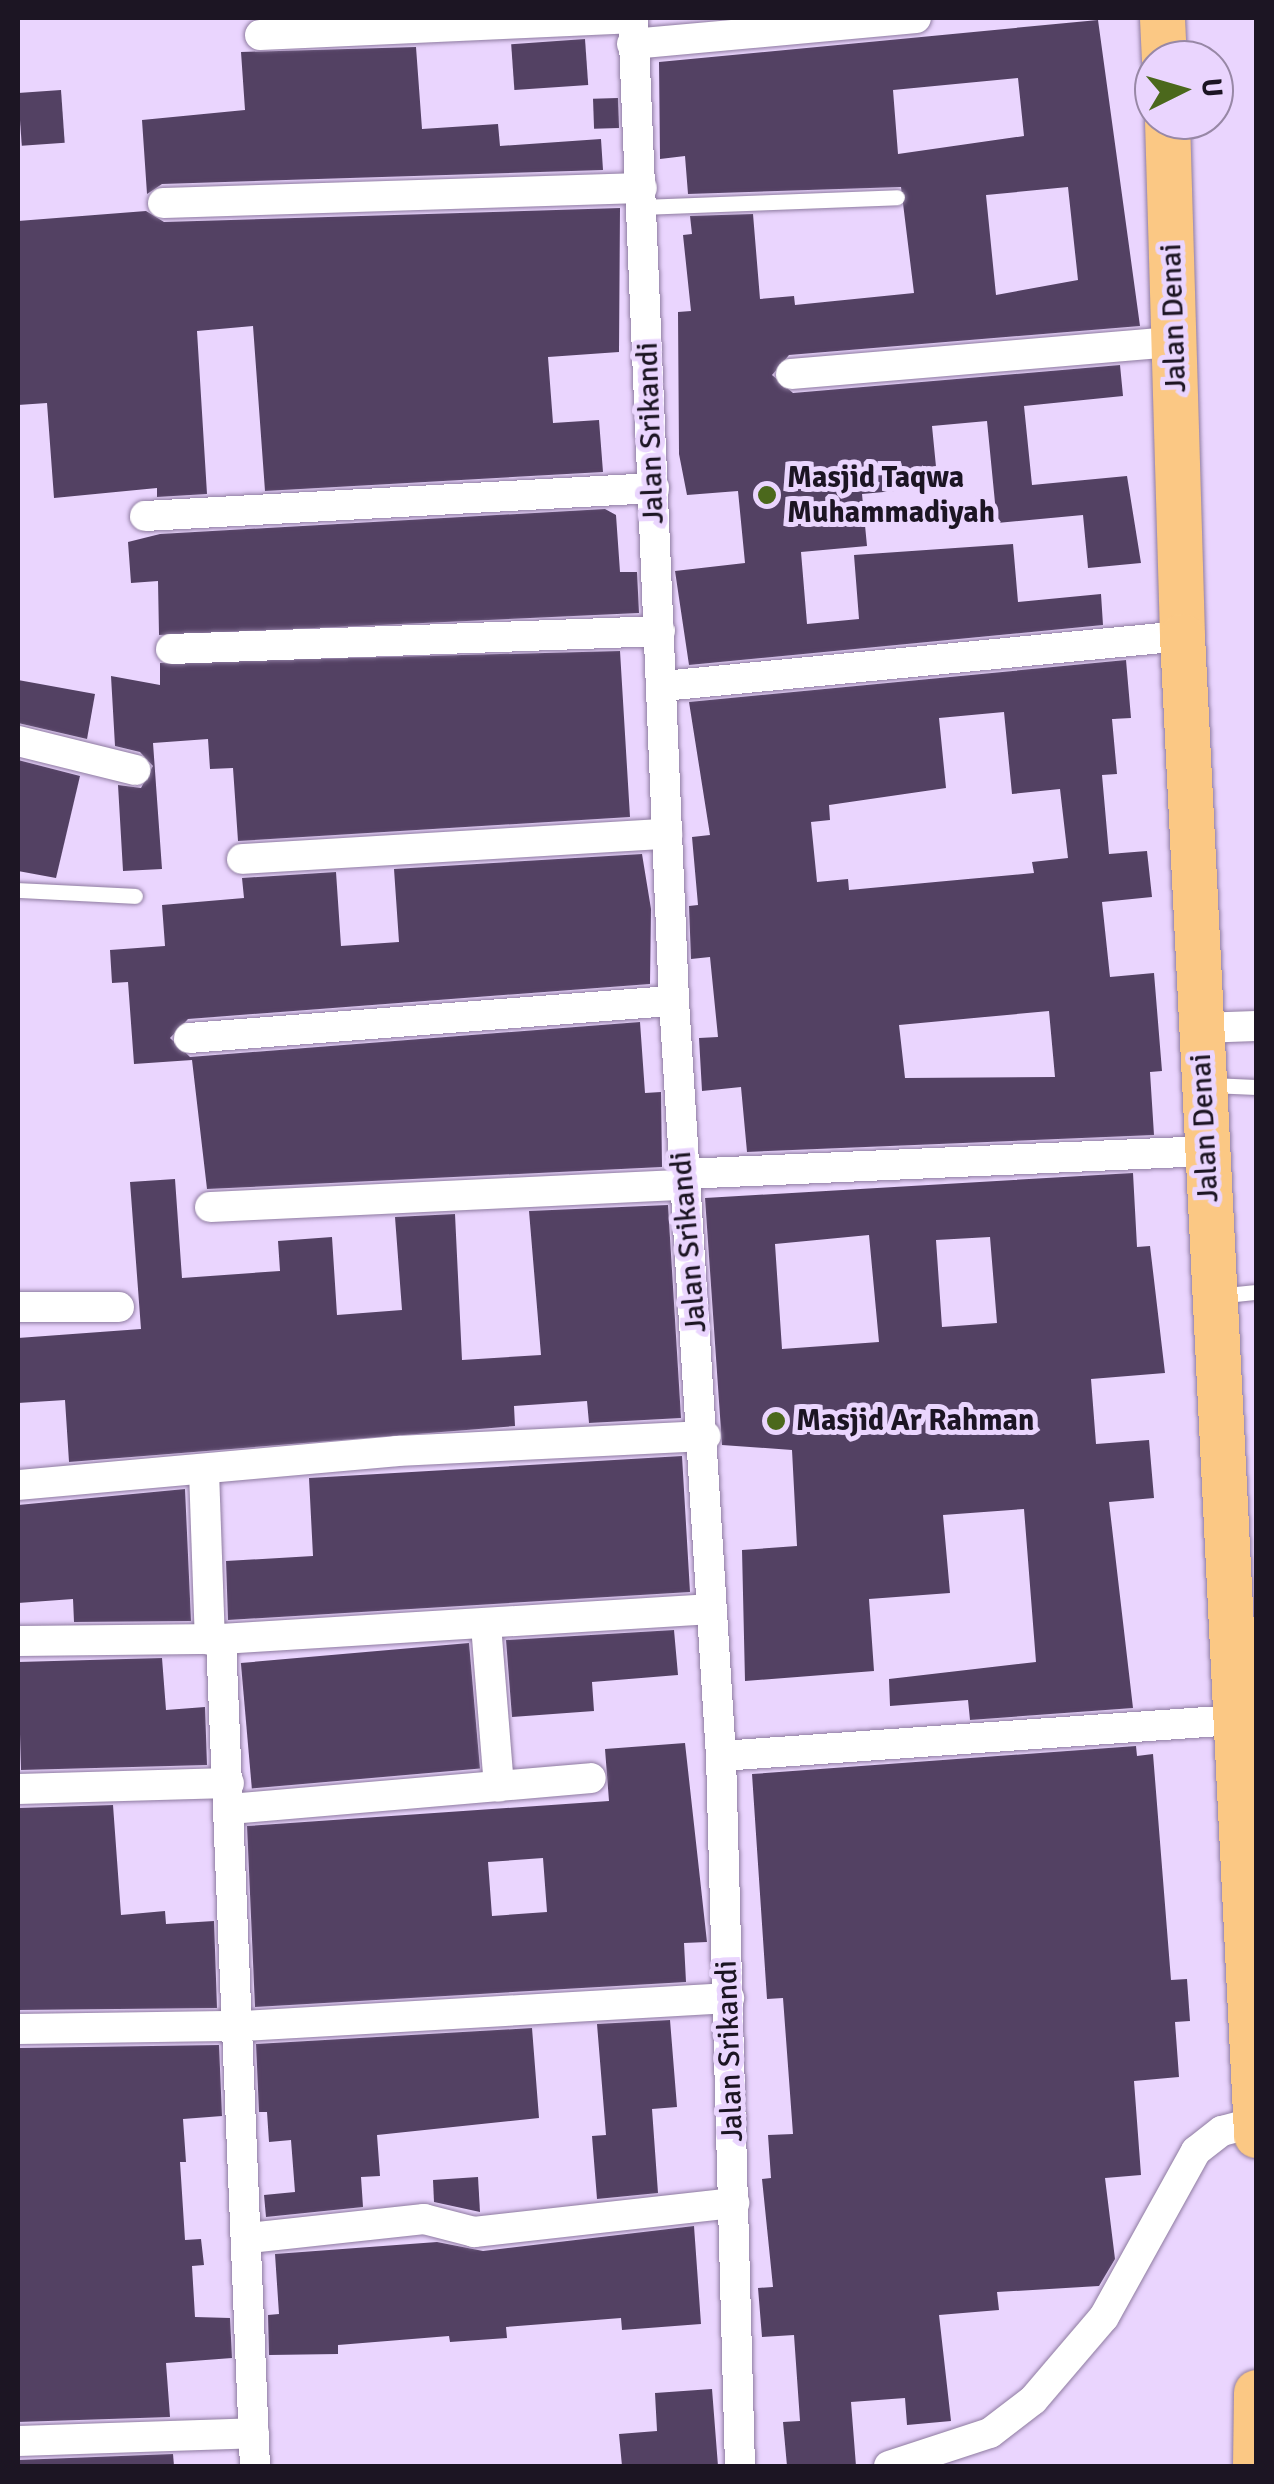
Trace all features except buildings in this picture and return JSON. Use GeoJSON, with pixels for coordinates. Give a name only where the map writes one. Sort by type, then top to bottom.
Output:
{"type":"FeatureCollection","features":[{"type":"Feature","properties":{"kind":"main road","name":"Jalan Denai"},"geometry":{"type":"LineString","coordinates":[[1167,140],[1182,636],[1200,1028],[1208,1151],[1235,1294],[1242,1713],[1256,2128]]}},
{"type":"Feature","properties":{"kind":"main road"},"geometry":{"type":"LineString","coordinates":[[1255,2466],[1256,2392]]}},
{"type":"Feature","properties":{"kind":"street"},"geometry":{"type":"LineString","coordinates":[[260,34],[916,18]]}},
{"type":"Feature","properties":{"kind":"street","name":"Jalan Srikandi"},"geometry":{"type":"LineString","coordinates":[[631,26],[642,198],[683,1179],[706,1436],[721,1756],[740,2466]]}},
{"type":"Feature","properties":{"kind":"street"},"geometry":{"type":"LineString","coordinates":[[163,203],[642,198]]}},
{"type":"Feature","properties":{"kind":"street"},"geometry":{"type":"LineString","coordinates":[[791,374],[1176,342]]}},
{"type":"Feature","properties":{"kind":"street"},"geometry":{"type":"LineString","coordinates":[[145,516],[654,488]]}},
{"type":"Feature","properties":{"kind":"street"},"geometry":{"type":"LineString","coordinates":[[170,649],[660,630]]}},
{"type":"Feature","properties":{"kind":"street"},"geometry":{"type":"LineString","coordinates":[[663,686],[1182,636]]}},
{"type":"Feature","properties":{"kind":"street"},"geometry":{"type":"LineString","coordinates":[[18,742],[135,770]]}},
{"type":"Feature","properties":{"kind":"street"},"geometry":{"type":"LineString","coordinates":[[242,859],[667,834]]}},
{"type":"Feature","properties":{"kind":"street"},"geometry":{"type":"LineString","coordinates":[[189,1038],[674,1001]]}},
{"type":"Feature","properties":{"kind":"street"},"geometry":{"type":"LineString","coordinates":[[1200,1028],[1256,1026]]}},
{"type":"Feature","properties":{"kind":"street"},"geometry":{"type":"LineString","coordinates":[[210,1207],[1208,1151]]}},
{"type":"Feature","properties":{"kind":"street"},"geometry":{"type":"LineString","coordinates":[[18,1307],[119,1307]]}},
{"type":"Feature","properties":{"kind":"street"},"geometry":{"type":"LineString","coordinates":[[18,1485],[204,1471],[397,1450],[706,1436]]}},
{"type":"Feature","properties":{"kind":"street"},"geometry":{"type":"LineString","coordinates":[[204,1471],[230,1796],[242,2026],[255,2466]]}},
{"type":"Feature","properties":{"kind":"street"},"geometry":{"type":"LineString","coordinates":[[18,1641],[215,1640],[712,1610]]}},
{"type":"Feature","properties":{"kind":"street"},"geometry":{"type":"LineString","coordinates":[[486,1625],[500,1786]]}},
{"type":"Feature","properties":{"kind":"street"},"geometry":{"type":"LineString","coordinates":[[721,1756],[1242,1713]]}},
{"type":"Feature","properties":{"kind":"street"},"geometry":{"type":"LineString","coordinates":[[18,1789],[230,1796],[500,1786],[591,1778]]}},
{"type":"Feature","properties":{"kind":"street"},"geometry":{"type":"LineString","coordinates":[[18,2028],[242,2026],[729,1998]]}},
{"type":"Feature","properties":{"kind":"street"},"geometry":{"type":"LineString","coordinates":[[889,2466],[990,2433],[1032,2400],[1104,2316],[1196,2151],[1222,2131],[1256,2128]]}},
{"type":"Feature","properties":{"kind":"street"},"geometry":{"type":"LineString","coordinates":[[248,2238],[424,2219],[474,2232],[734,2203]]}},
{"type":"Feature","properties":{"kind":"street"},"geometry":{"type":"LineString","coordinates":[[18,2441],[254,2433]]}},
{"type":"Feature","properties":{"kind":"lane"},"geometry":{"type":"LineString","coordinates":[[642,198],[898,197]]}},
{"type":"Feature","properties":{"kind":"lane"},"geometry":{"type":"LineString","coordinates":[[18,890],[135,896]]}},
{"type":"Feature","properties":{"kind":"lane"},"geometry":{"type":"LineString","coordinates":[[1204,1085],[1256,1087]]}},
{"type":"Feature","properties":{"kind":"place","name":"Masjid Taqwa Muhammadiyah"},"geometry":{"type":"Point","coordinates":[767,495]}},
{"type":"Feature","properties":{"kind":"place","name":"Masjid Ar Rahman"},"geometry":{"type":"Point","coordinates":[776,1421]}}]}
